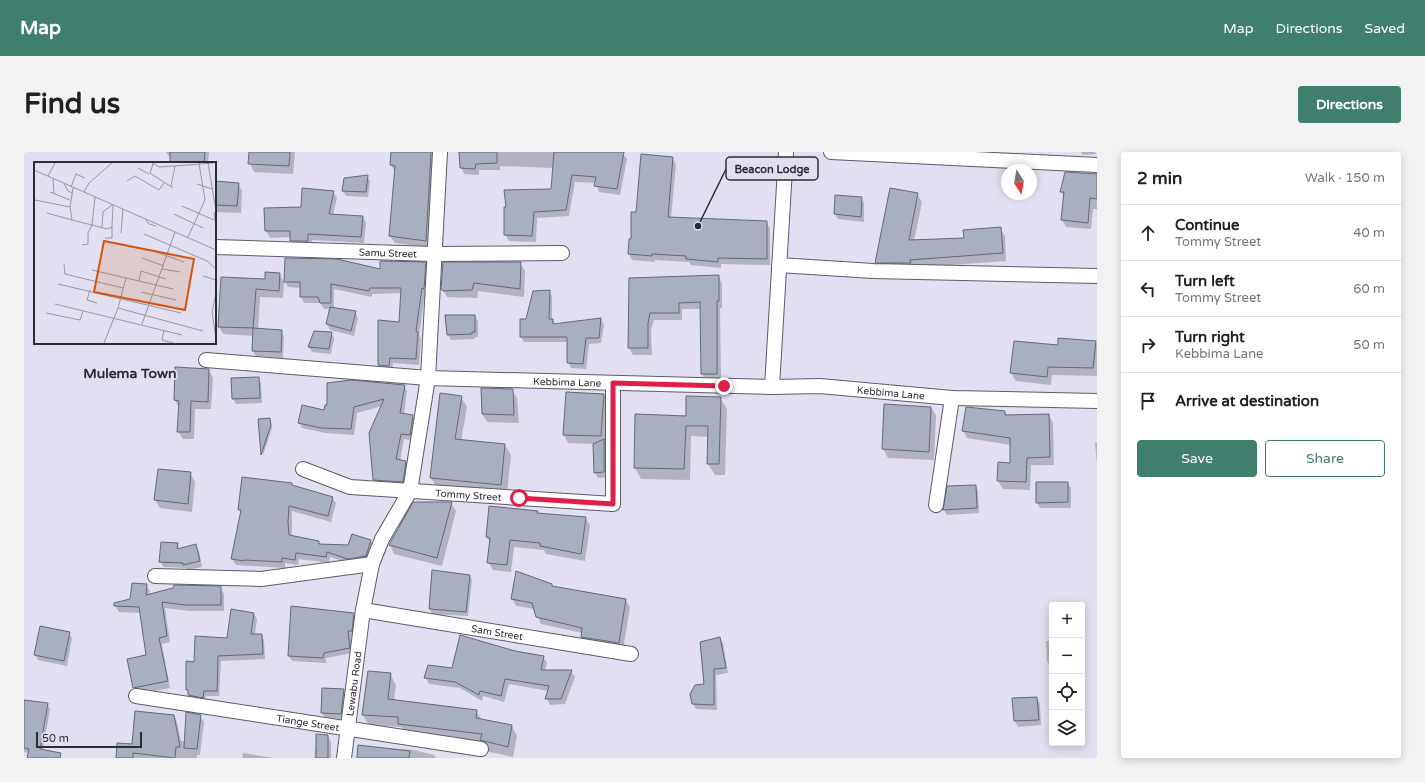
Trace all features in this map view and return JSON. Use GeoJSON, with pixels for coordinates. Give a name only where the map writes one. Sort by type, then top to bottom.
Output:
{"type":"FeatureCollection","features":[{"type":"Feature","properties":{"kind":"street"},"geometry":{"type":"LineString","coordinates":[[410,491],[428,378],[433,254],[440,152]]}},
{"type":"Feature","properties":{"kind":"street"},"geometry":{"type":"LineString","coordinates":[[772,388],[786,152]]}},
{"type":"Feature","properties":{"kind":"street"},"geometry":{"type":"LineString","coordinates":[[830,152],[1097,165]]}},
{"type":"Feature","properties":{"kind":"street","name":"Samu Street"},"geometry":{"type":"LineString","coordinates":[[216,247],[433,254],[562,253]]}},
{"type":"Feature","properties":{"kind":"street"},"geometry":{"type":"LineString","coordinates":[[779,265],[873,271],[1097,276]]}},
{"type":"Feature","properties":{"kind":"street","name":"Kebbima Lane"},"geometry":{"type":"LineString","coordinates":[[206,360],[428,378],[772,388],[820,386],[952,398],[1097,401]]}},
{"type":"Feature","properties":{"kind":"street","name":"Tommy Street"},"geometry":{"type":"LineString","coordinates":[[304,469],[350,487],[613,504],[613,383]]}},
{"type":"Feature","properties":{"kind":"street"},"geometry":{"type":"LineString","coordinates":[[936,506],[952,398]]}},
{"type":"Feature","properties":{"kind":"street","name":"Lewabu Road"},"geometry":{"type":"LineString","coordinates":[[344,758],[363,610],[372,564],[382,539],[410,491]]}},
{"type":"Feature","properties":{"kind":"street"},"geometry":{"type":"LineString","coordinates":[[155,576],[261,579],[372,564]]}},
{"type":"Feature","properties":{"kind":"street","name":"Sam Street"},"geometry":{"type":"LineString","coordinates":[[363,610],[631,654]]}},
{"type":"Feature","properties":{"kind":"street","name":"Tiange Street"},"geometry":{"type":"LineString","coordinates":[[136,696],[481,749]]}},
{"type":"Feature","properties":{"kind":"building"},"geometry":{"type":"Polygon","coordinates":[[[170,152],[205,152],[204,162],[170,162],[170,152]]]}},
{"type":"Feature","properties":{"kind":"building"},"geometry":{"type":"Polygon","coordinates":[[[249,152],[290,152],[289,166],[248,164],[249,152]]]}},
{"type":"Feature","properties":{"kind":"building"},"geometry":{"type":"Polygon","coordinates":[[[391,152],[431,152],[426,241],[389,236],[395,166],[390,165],[391,152]]]}},
{"type":"Feature","properties":{"kind":"building"},"geometry":{"type":"Polygon","coordinates":[[[459,152],[497,152],[497,163],[476,164],[475,169],[460,168],[459,152]]]}},
{"type":"Feature","properties":{"kind":"building"},"geometry":{"type":"Polygon","coordinates":[[[554,152],[624,152],[617,189],[594,186],[596,177],[572,175],[566,210],[534,212],[532,236],[504,235],[504,207],[506,207],[504,190],[551,189],[554,152]]]}},
{"type":"Feature","properties":{"kind":"building"},"geometry":{"type":"Polygon","coordinates":[[[641,154],[673,157],[668,217],[767,221],[767,259],[718,258],[718,262],[686,259],[686,256],[628,254],[629,239],[631,239],[631,212],[636,212],[641,154]]]}},
{"type":"Feature","properties":{"kind":"building"},"geometry":{"type":"Polygon","coordinates":[[[1065,172],[1097,174],[1097,199],[1090,198],[1088,223],[1061,220],[1064,192],[1060,192],[1065,172]]]}},
{"type":"Feature","properties":{"kind":"building"},"geometry":{"type":"Polygon","coordinates":[[[368,175],[366,192],[342,191],[344,178],[368,175]]]}},
{"type":"Feature","properties":{"kind":"building"},"geometry":{"type":"Polygon","coordinates":[[[216,181],[239,183],[237,206],[216,205],[216,181]]]}},
{"type":"Feature","properties":{"kind":"building"},"geometry":{"type":"Polygon","coordinates":[[[302,188],[334,191],[329,214],[363,216],[361,237],[308,234],[308,241],[290,241],[290,231],[265,231],[264,208],[301,207],[302,188]]]}},
{"type":"Feature","properties":{"kind":"building"},"geometry":{"type":"Polygon","coordinates":[[[890,188],[918,193],[909,240],[964,238],[963,230],[1001,227],[1003,253],[910,260],[911,263],[875,263],[890,188]]]}},
{"type":"Feature","properties":{"kind":"building"},"geometry":{"type":"Polygon","coordinates":[[[835,195],[862,197],[861,217],[834,214],[835,195]]]}},
{"type":"Feature","properties":{"kind":"building"},"geometry":{"type":"Polygon","coordinates":[[[285,258],[337,259],[380,269],[380,261],[426,262],[424,289],[422,288],[416,331],[418,332],[416,359],[390,358],[389,366],[378,365],[378,320],[399,322],[401,288],[370,288],[369,291],[331,284],[331,303],[320,303],[318,297],[300,297],[300,282],[284,282],[285,258]]]}},
{"type":"Feature","properties":{"kind":"building"},"geometry":{"type":"Polygon","coordinates":[[[443,262],[521,262],[520,289],[474,283],[472,290],[443,291],[441,289],[443,262]]]}},
{"type":"Feature","properties":{"kind":"building"},"geometry":{"type":"Polygon","coordinates":[[[265,272],[280,273],[279,291],[256,289],[253,328],[218,327],[221,277],[265,279],[265,272]]]}},
{"type":"Feature","properties":{"kind":"building"},"geometry":{"type":"Polygon","coordinates":[[[719,275],[719,301],[717,301],[717,374],[701,374],[700,302],[679,303],[679,313],[650,313],[648,323],[648,348],[628,348],[629,278],[719,275]]]}},
{"type":"Feature","properties":{"kind":"building"},"geometry":{"type":"Polygon","coordinates":[[[550,290],[549,319],[553,319],[553,324],[601,318],[599,338],[586,338],[583,364],[567,363],[567,337],[520,337],[520,319],[526,319],[533,291],[550,290]]]}},
{"type":"Feature","properties":{"kind":"building"},"geometry":{"type":"Polygon","coordinates":[[[330,307],[356,311],[351,331],[326,324],[330,307]]]}},
{"type":"Feature","properties":{"kind":"building"},"geometry":{"type":"Polygon","coordinates":[[[445,315],[475,315],[475,332],[472,332],[472,334],[447,335],[445,315]]]}},
{"type":"Feature","properties":{"kind":"building"},"geometry":{"type":"Polygon","coordinates":[[[253,328],[282,330],[281,352],[252,351],[253,328]]]}},
{"type":"Feature","properties":{"kind":"building"},"geometry":{"type":"Polygon","coordinates":[[[314,331],[332,332],[329,349],[308,347],[314,331]]]}},
{"type":"Feature","properties":{"kind":"building"},"geometry":{"type":"Polygon","coordinates":[[[1058,338],[1096,341],[1093,368],[1048,367],[1047,377],[1010,373],[1014,341],[1058,345],[1058,338]]]}},
{"type":"Feature","properties":{"kind":"building"},"geometry":{"type":"Polygon","coordinates":[[[175,367],[209,369],[208,402],[191,401],[190,432],[177,432],[179,401],[174,400],[175,367]]]}},
{"type":"Feature","properties":{"kind":"building"},"geometry":{"type":"Polygon","coordinates":[[[259,377],[260,398],[232,399],[231,378],[259,377]]]}},
{"type":"Feature","properties":{"kind":"building"},"geometry":{"type":"Polygon","coordinates":[[[351,380],[405,385],[400,413],[413,415],[410,435],[401,434],[396,459],[406,461],[403,482],[373,480],[369,433],[384,399],[354,407],[351,429],[321,428],[298,423],[302,405],[324,410],[325,405],[327,405],[327,383],[351,380]]]}},
{"type":"Feature","properties":{"kind":"building"},"geometry":{"type":"Polygon","coordinates":[[[481,388],[513,389],[514,415],[482,414],[481,388]]]}},
{"type":"Feature","properties":{"kind":"building"},"geometry":{"type":"Polygon","coordinates":[[[566,392],[604,394],[601,436],[563,435],[566,392]]]}},
{"type":"Feature","properties":{"kind":"building"},"geometry":{"type":"Polygon","coordinates":[[[440,393],[462,396],[455,439],[505,444],[501,485],[430,478],[440,393]]]}},
{"type":"Feature","properties":{"kind":"building"},"geometry":{"type":"Polygon","coordinates":[[[686,396],[721,397],[719,464],[707,464],[708,426],[686,426],[684,469],[634,468],[635,414],[686,416],[686,396]]]}},
{"type":"Feature","properties":{"kind":"building"},"geometry":{"type":"Polygon","coordinates":[[[884,404],[931,407],[929,452],[882,449],[884,404]]]}},
{"type":"Feature","properties":{"kind":"building"},"geometry":{"type":"Polygon","coordinates":[[[966,407],[1005,411],[1005,415],[1049,414],[1050,457],[1027,458],[1026,482],[997,481],[998,462],[1010,463],[1010,438],[962,431],[966,407]]]}},
{"type":"Feature","properties":{"kind":"building"},"geometry":{"type":"Polygon","coordinates":[[[270,418],[271,425],[261,455],[258,419],[270,418]]]}},
{"type":"Feature","properties":{"kind":"building"},"geometry":{"type":"Polygon","coordinates":[[[604,439],[604,472],[594,473],[593,444],[604,439]]]}},
{"type":"Feature","properties":{"kind":"building"},"geometry":{"type":"Polygon","coordinates":[[[158,469],[191,472],[188,504],[154,500],[158,469]]]}},
{"type":"Feature","properties":{"kind":"building"},"geometry":{"type":"Polygon","coordinates":[[[242,477],[292,483],[292,485],[333,497],[328,516],[289,506],[289,535],[319,541],[319,544],[348,545],[352,534],[371,540],[366,556],[348,559],[327,552],[326,557],[296,553],[295,560],[282,558],[282,562],[244,561],[231,559],[241,510],[238,510],[242,477]]]}},
{"type":"Feature","properties":{"kind":"building"},"geometry":{"type":"Polygon","coordinates":[[[1036,482],[1068,482],[1068,502],[1036,503],[1036,482]]]}},
{"type":"Feature","properties":{"kind":"building"},"geometry":{"type":"Polygon","coordinates":[[[976,485],[977,508],[943,510],[947,486],[976,485]]]}},
{"type":"Feature","properties":{"kind":"building"},"geometry":{"type":"Polygon","coordinates":[[[413,502],[452,502],[437,558],[389,545],[413,502]]]}},
{"type":"Feature","properties":{"kind":"building"},"geometry":{"type":"Polygon","coordinates":[[[489,506],[538,511],[537,513],[586,517],[581,554],[540,546],[540,543],[510,540],[507,565],[487,563],[490,538],[486,537],[489,506]]]}},
{"type":"Feature","properties":{"kind":"building"},"geometry":{"type":"Polygon","coordinates":[[[161,542],[178,543],[177,549],[196,544],[200,561],[183,565],[183,563],[159,562],[161,542]]]}},
{"type":"Feature","properties":{"kind":"building"},"geometry":{"type":"Polygon","coordinates":[[[432,570],[470,575],[466,612],[429,609],[432,570]]]}},
{"type":"Feature","properties":{"kind":"building"},"geometry":{"type":"Polygon","coordinates":[[[516,571],[552,584],[552,586],[626,599],[619,643],[581,637],[582,628],[536,617],[532,603],[511,599],[516,571]]]}},
{"type":"Feature","properties":{"kind":"building"},"geometry":{"type":"Polygon","coordinates":[[[132,583],[147,584],[146,595],[173,588],[174,585],[221,586],[221,605],[185,605],[162,602],[167,636],[159,638],[168,681],[133,688],[127,659],[146,655],[139,607],[114,606],[114,603],[130,599],[132,583]]]}},
{"type":"Feature","properties":{"kind":"building"},"geometry":{"type":"Polygon","coordinates":[[[291,606],[354,613],[352,631],[348,631],[350,648],[324,653],[323,658],[288,656],[291,606]]]}},
{"type":"Feature","properties":{"kind":"building"},"geometry":{"type":"Polygon","coordinates":[[[231,609],[254,613],[251,634],[262,634],[263,654],[218,656],[217,691],[204,691],[203,698],[188,695],[188,690],[186,690],[186,661],[194,662],[195,636],[227,638],[231,609]]]}},
{"type":"Feature","properties":{"kind":"building"},"geometry":{"type":"Polygon","coordinates":[[[40,626],[70,632],[64,661],[34,655],[40,626]]]}},
{"type":"Feature","properties":{"kind":"building"},"geometry":{"type":"Polygon","coordinates":[[[460,635],[515,651],[544,656],[541,670],[572,670],[561,699],[545,699],[549,686],[505,679],[501,696],[480,691],[479,695],[455,682],[424,678],[428,665],[452,668],[460,635]]]}},
{"type":"Feature","properties":{"kind":"building"},"geometry":{"type":"Polygon","coordinates":[[[720,637],[726,668],[714,669],[714,705],[692,704],[690,694],[695,685],[704,684],[700,642],[720,637]]]}},
{"type":"Feature","properties":{"kind":"building"},"geometry":{"type":"Polygon","coordinates":[[[368,671],[391,673],[388,699],[477,710],[476,718],[512,725],[508,747],[480,740],[482,734],[398,724],[398,717],[362,715],[368,671]]]}},
{"type":"Feature","properties":{"kind":"building"},"geometry":{"type":"Polygon","coordinates":[[[322,688],[344,689],[341,714],[321,713],[322,688]]]}},
{"type":"Feature","properties":{"kind":"building"},"geometry":{"type":"Polygon","coordinates":[[[1037,697],[1039,720],[1014,721],[1012,698],[1037,697]]]}},
{"type":"Feature","properties":{"kind":"building"},"geometry":{"type":"Polygon","coordinates":[[[24,700],[48,703],[40,749],[61,753],[60,758],[27,758],[29,749],[24,748],[24,700]]]}},
{"type":"Feature","properties":{"kind":"building"},"geometry":{"type":"Polygon","coordinates":[[[135,711],[174,715],[180,747],[176,747],[175,758],[133,753],[133,758],[116,758],[117,743],[132,744],[135,711]]]}},
{"type":"Feature","properties":{"kind":"building"},"geometry":{"type":"Polygon","coordinates":[[[186,712],[201,715],[197,749],[184,748],[186,712]]]}},
{"type":"Feature","properties":{"kind":"building"},"geometry":{"type":"Polygon","coordinates":[[[316,734],[328,735],[328,758],[316,758],[316,734]]]}},
{"type":"Feature","properties":{"kind":"building"},"geometry":{"type":"Polygon","coordinates":[[[358,745],[410,751],[409,758],[357,758],[358,745]]]}},
{"type":"Feature","properties":{"kind":"place","name":"Beacon Lodge"},"geometry":{"type":"Point","coordinates":[698,226]}},
{"type":"Feature","properties":{"kind":"district","name":"Mulema Town"},"geometry":{"type":"Point","coordinates":[130,373]}},
{"type":"Feature","properties":{"kind":"route"},"geometry":{"type":"LineString","coordinates":[[519,498],[613,504],[613,383],[724,386]]}}]}
